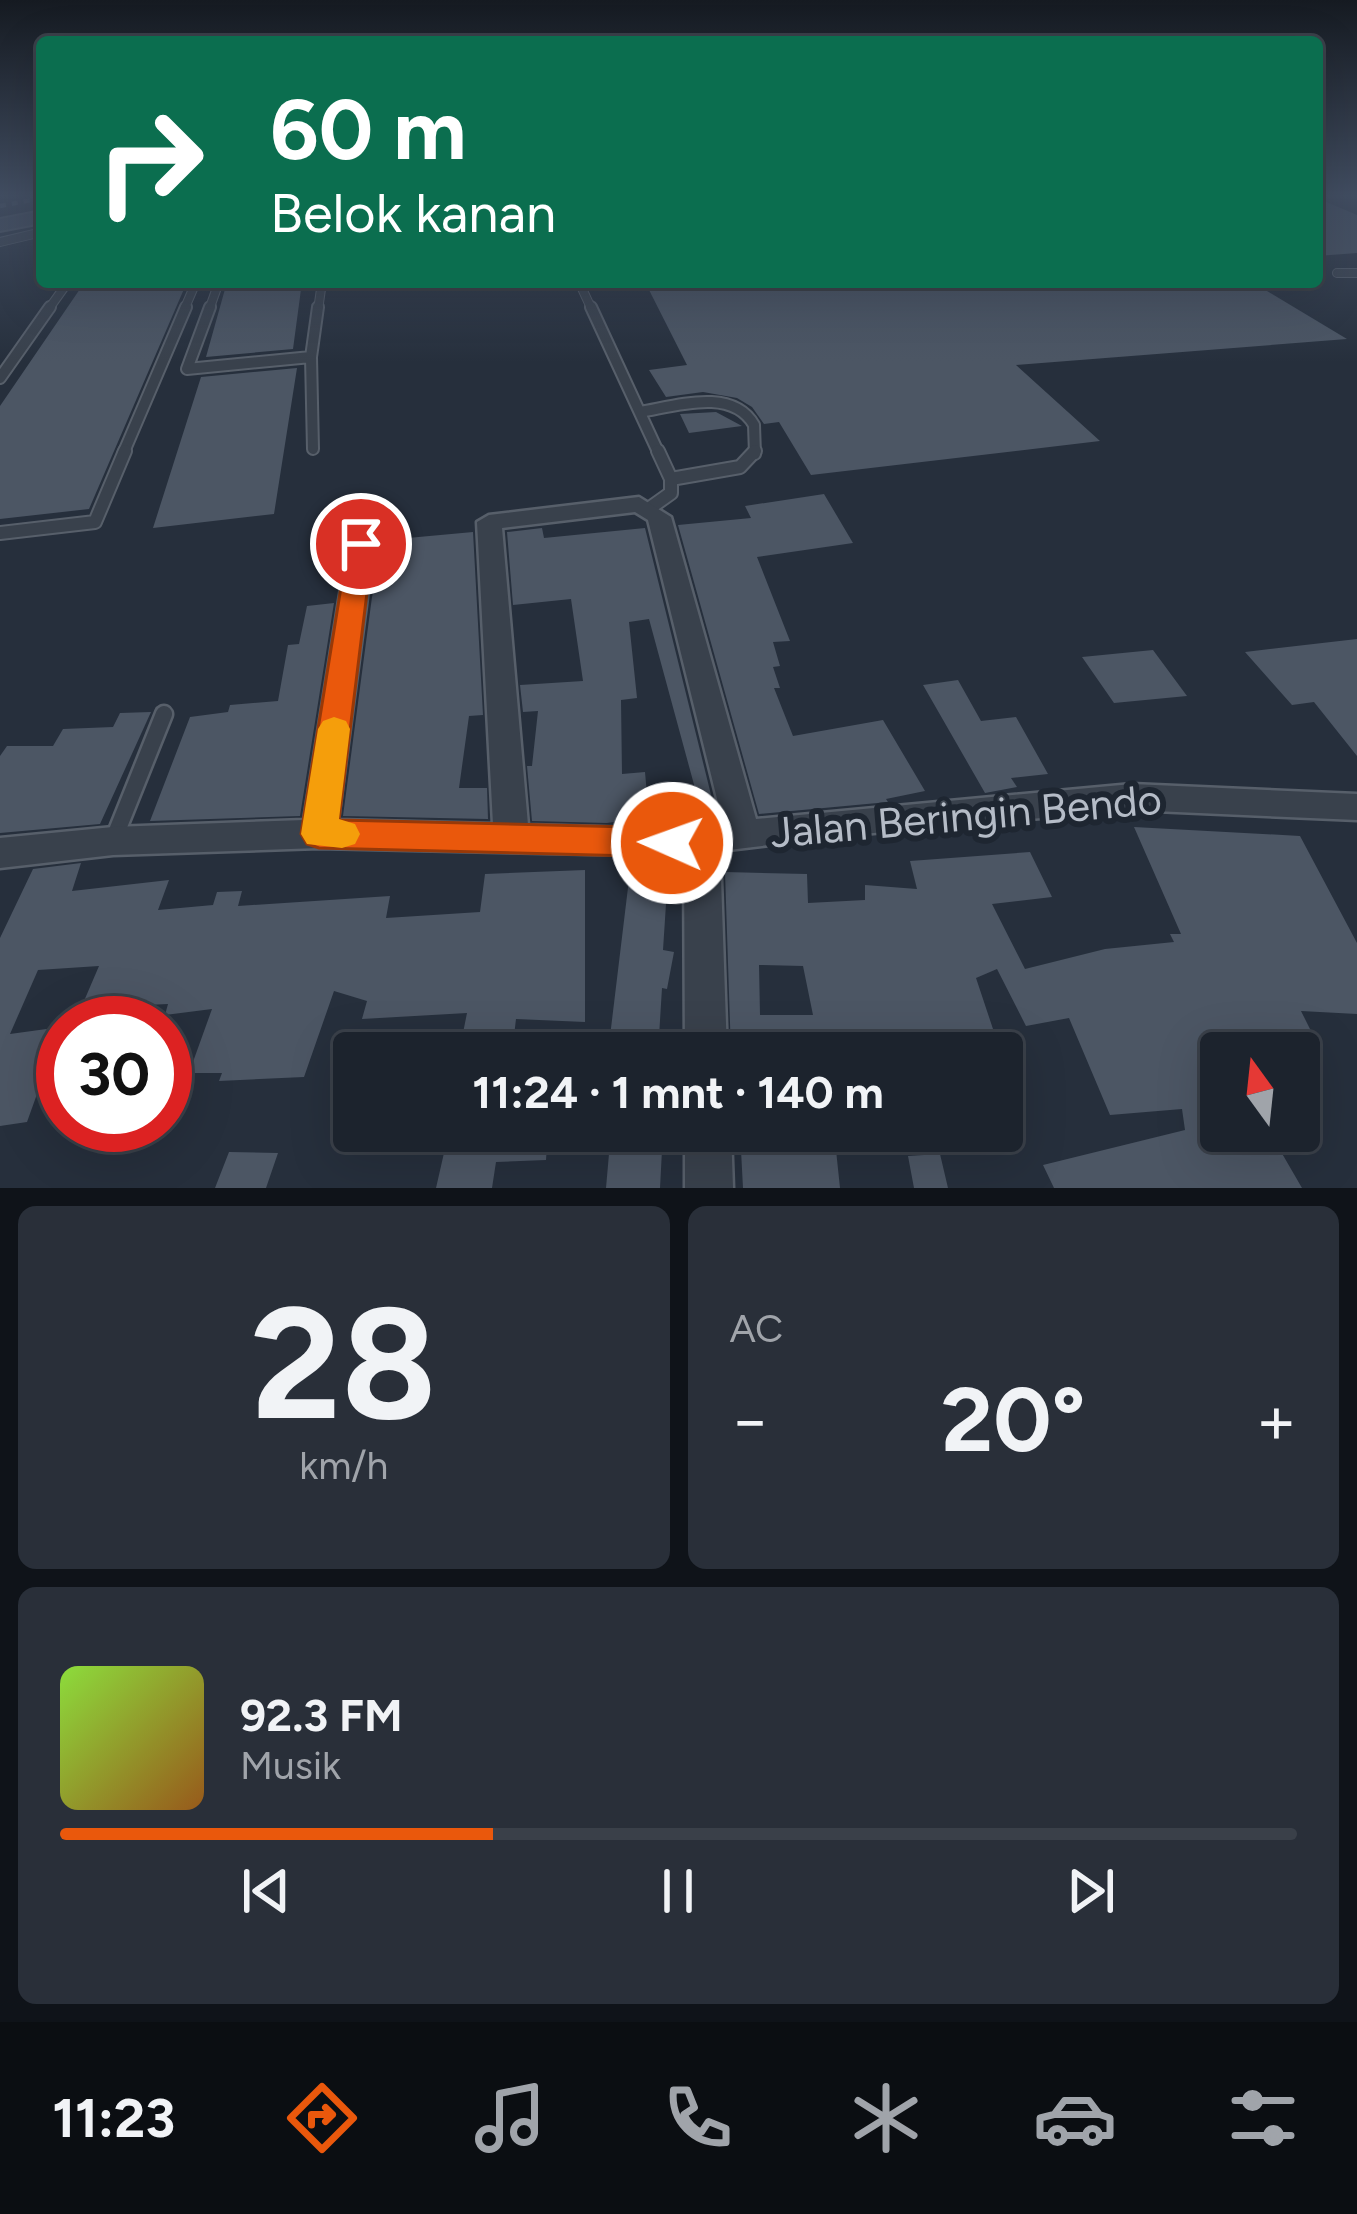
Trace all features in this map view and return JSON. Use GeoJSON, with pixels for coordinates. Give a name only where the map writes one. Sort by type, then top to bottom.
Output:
{"type":"FeatureCollection","features":[{"type":"Feature","properties":{"kind":"street"},"geometry":{"type":"LineString","coordinates":[[511,838],[489,522],[639,504],[659,518],[743,834]]}},
{"type":"Feature","properties":{"kind":"street"},"geometry":{"type":"LineString","coordinates":[[319,834],[361,544]]}},
{"type":"Feature","properties":{"kind":"street","name":"Jalan Beringin Bendo"},"geometry":{"type":"LineString","coordinates":[[0,853],[113,841],[319,834],[672,843],[1132,797],[1357,807]]}},
{"type":"Feature","properties":{"kind":"street"},"geometry":{"type":"LineString","coordinates":[[702,839],[706,1032]]}},
{"type":"Feature","properties":{"kind":"street"},"geometry":{"type":"LineString","coordinates":[[708,1152],[709,1188]]}},
{"type":"Feature","properties":{"kind":"lane"},"geometry":{"type":"LineString","coordinates":[[1337,273],[1357,272]]}},
{"type":"Feature","properties":{"kind":"lane"},"geometry":{"type":"LineString","coordinates":[[0,378],[64,288]]}},
{"type":"Feature","properties":{"kind":"lane"},"geometry":{"type":"LineString","coordinates":[[0,532],[95,522],[193,288]]}},
{"type":"Feature","properties":{"kind":"lane"},"geometry":{"type":"LineString","coordinates":[[217,288],[187,369],[311,357]]}},
{"type":"Feature","properties":{"kind":"lane"},"geometry":{"type":"LineString","coordinates":[[313,449],[311,357],[321,288]]}},
{"type":"Feature","properties":{"kind":"lane"},"geometry":{"type":"LineString","coordinates":[[582,288],[671,479],[671,493],[650,508]]}},
{"type":"Feature","properties":{"kind":"lane"},"geometry":{"type":"LineString","coordinates":[[640,412],[730,404],[745,410],[754,425],[755,454],[740,467],[671,479]]}},
{"type":"Feature","properties":{"kind":"lane"},"geometry":{"type":"LineString","coordinates":[[113,841],[164,714]]}},
{"type":"Feature","properties":{"kind":"building"},"geometry":{"type":"Polygon","coordinates":[[[1323,251],[1357,253],[1323,256],[1323,251]]]}},
{"type":"Feature","properties":{"kind":"building"},"geometry":{"type":"Polygon","coordinates":[[[81,288],[184,288],[89,509],[0,519],[0,406],[81,288]]]}},
{"type":"Feature","properties":{"kind":"building"},"geometry":{"type":"Polygon","coordinates":[[[225,288],[301,288],[293,349],[206,357],[225,288]]]}},
{"type":"Feature","properties":{"kind":"building"},"geometry":{"type":"Polygon","coordinates":[[[648,288],[1262,288],[1347,339],[1016,365],[1100,441],[811,475],[779,422],[764,424],[752,407],[737,398],[703,392],[666,397],[649,370],[687,365],[648,288]]]}},
{"type":"Feature","properties":{"kind":"building"},"geometry":{"type":"Polygon","coordinates":[[[297,368],[274,514],[153,528],[201,377],[297,368]]]}},
{"type":"Feature","properties":{"kind":"building"},"geometry":{"type":"Polygon","coordinates":[[[716,412],[742,426],[689,433],[680,414],[716,412]]]}},
{"type":"Feature","properties":{"kind":"building"},"geometry":{"type":"Polygon","coordinates":[[[824,494],[853,543],[757,557],[790,641],[773,642],[780,666],[773,667],[780,688],[774,688],[793,736],[883,720],[925,791],[886,799],[888,802],[759,814],[678,525],[751,518],[745,506],[824,494]]]}},
{"type":"Feature","properties":{"kind":"building"},"geometry":{"type":"Polygon","coordinates":[[[542,528],[544,538],[645,528],[717,819],[655,824],[653,805],[699,803],[649,619],[629,622],[637,698],[621,700],[622,774],[645,772],[649,817],[607,823],[532,821],[527,766],[532,766],[538,711],[523,712],[520,685],[583,681],[571,599],[513,605],[507,532],[542,528]]]}},
{"type":"Feature","properties":{"kind":"building"},"geometry":{"type":"Polygon","coordinates":[[[473,532],[483,715],[469,716],[459,788],[487,788],[488,819],[343,816],[372,597],[386,540],[473,532]]]}},
{"type":"Feature","properties":{"kind":"building"},"geometry":{"type":"Polygon","coordinates":[[[334,603],[300,816],[150,821],[190,717],[228,712],[230,705],[278,701],[288,645],[299,644],[307,606],[334,603]]]}},
{"type":"Feature","properties":{"kind":"building"},"geometry":{"type":"Polygon","coordinates":[[[1357,639],[1357,756],[1314,702],[1292,705],[1245,652],[1357,639]]]}},
{"type":"Feature","properties":{"kind":"building"},"geometry":{"type":"Polygon","coordinates":[[[1153,650],[1187,696],[1114,703],[1082,657],[1153,650]]]}},
{"type":"Feature","properties":{"kind":"building"},"geometry":{"type":"Polygon","coordinates":[[[958,680],[981,721],[1016,717],[1048,774],[1011,778],[1017,787],[985,793],[923,685],[958,680]]]}},
{"type":"Feature","properties":{"kind":"building"},"geometry":{"type":"Polygon","coordinates":[[[151,712],[100,824],[0,833],[0,756],[7,746],[53,746],[63,729],[113,727],[120,713],[151,712]]]}},
{"type":"Feature","properties":{"kind":"building"},"geometry":{"type":"Polygon","coordinates":[[[1134,827],[1300,836],[1357,943],[1357,1014],[1301,1011],[1312,1032],[1200,1032],[1200,1152],[1281,1152],[1302,1188],[1054,1188],[1043,1165],[1185,1130],[1182,1109],[1110,1115],[1069,1018],[1026,1026],[997,969],[976,978],[994,1032],[730,1032],[725,872],[807,874],[808,903],[865,900],[865,885],[917,889],[910,861],[1030,852],[1052,897],[992,904],[1025,969],[1105,949],[1174,942],[1170,934],[1181,934],[1134,827]],[[759,965],[760,1015],[813,1015],[803,966],[759,965]]]}},
{"type":"Feature","properties":{"kind":"building"},"geometry":{"type":"Polygon","coordinates":[[[81,863],[72,891],[169,880],[158,910],[213,905],[217,892],[242,891],[238,906],[390,896],[386,918],[480,912],[485,874],[585,870],[585,1022],[516,1019],[514,1032],[463,1032],[467,1013],[362,1019],[367,1001],[334,991],[304,1077],[219,1081],[222,1073],[192,1073],[212,1009],[192,1012],[192,996],[86,996],[99,966],[38,970],[10,1034],[36,1030],[36,1097],[27,1122],[0,1126],[0,938],[33,869],[81,863]]]}},
{"type":"Feature","properties":{"kind":"building"},"geometry":{"type":"Polygon","coordinates":[[[630,871],[668,873],[663,950],[674,952],[667,989],[662,988],[659,1032],[611,1032],[630,871]]]}},
{"type":"Feature","properties":{"kind":"building"},"geometry":{"type":"Polygon","coordinates":[[[229,1152],[278,1153],[266,1188],[215,1188],[229,1152]]]}},
{"type":"Feature","properties":{"kind":"building"},"geometry":{"type":"Polygon","coordinates":[[[444,1152],[547,1152],[546,1160],[496,1162],[492,1188],[436,1188],[444,1152]]]}},
{"type":"Feature","properties":{"kind":"building"},"geometry":{"type":"Polygon","coordinates":[[[609,1152],[662,1152],[660,1188],[606,1188],[609,1152]]]}},
{"type":"Feature","properties":{"kind":"building"},"geometry":{"type":"Polygon","coordinates":[[[741,1152],[836,1152],[840,1188],[743,1188],[741,1152]]]}},
{"type":"Feature","properties":{"kind":"building"},"geometry":{"type":"Polygon","coordinates":[[[940,1154],[948,1188],[914,1188],[908,1156],[940,1154]]]}},
{"type":"Feature","properties":{"kind":"slow traffic"},"geometry":{"type":"LineString","coordinates":[[334,729],[319,834],[342,834]]}},
{"type":"Feature","properties":{"kind":"route"},"geometry":{"type":"LineString","coordinates":[[361,544],[319,834],[672,843]]}}]}
